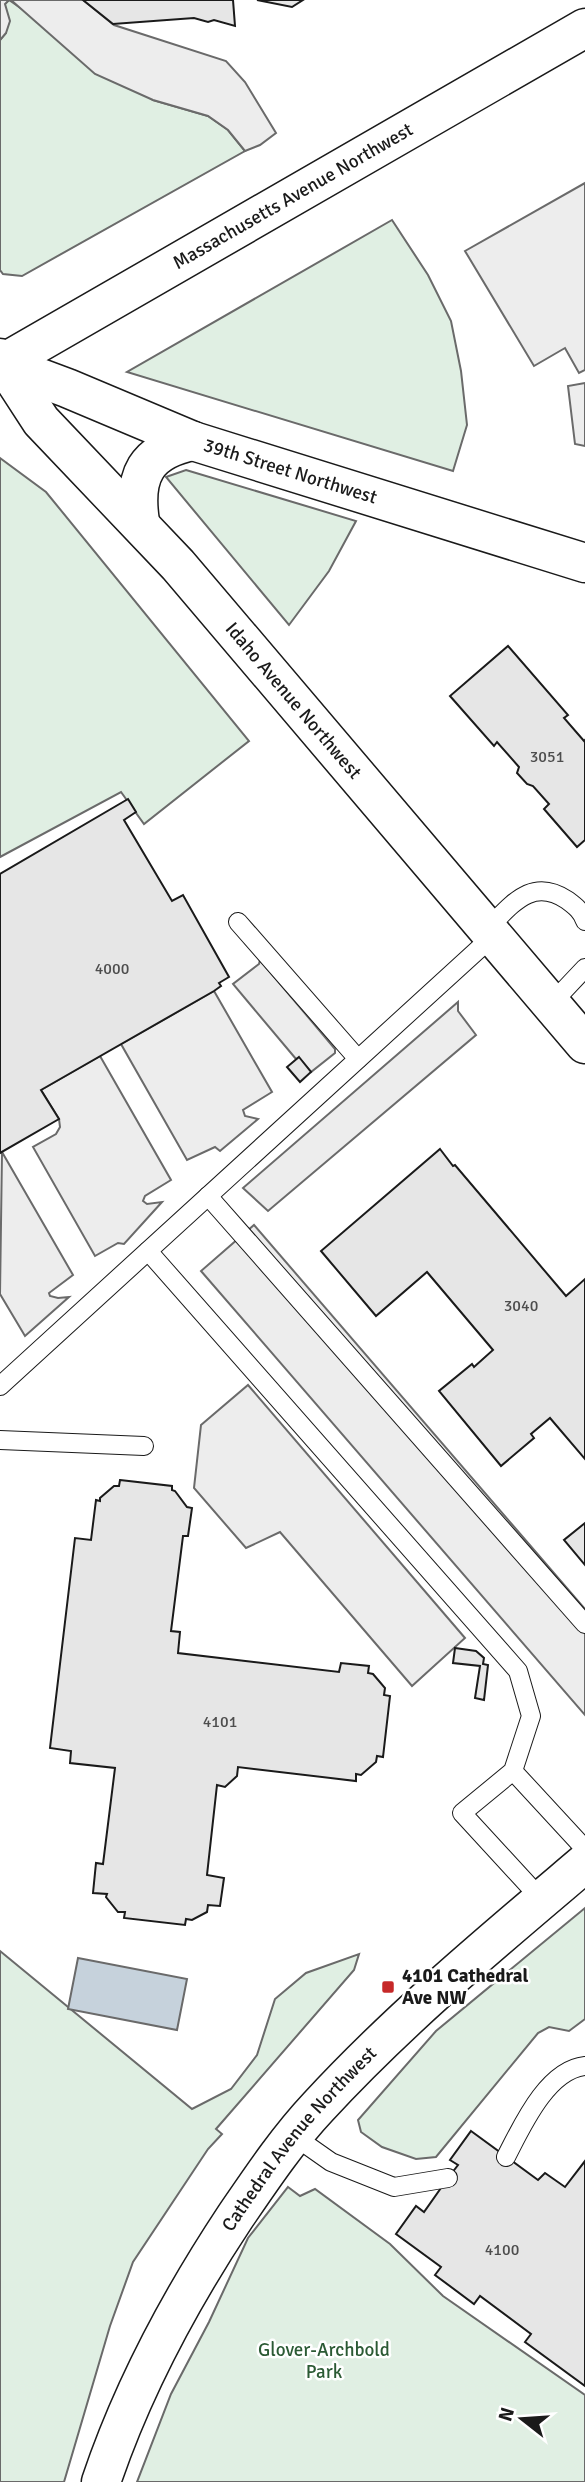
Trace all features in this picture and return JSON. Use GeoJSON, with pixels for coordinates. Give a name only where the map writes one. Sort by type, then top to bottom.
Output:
{"type":"FeatureCollection","features":[{"type":"Feature","properties":{"kind":"street","name":"Massachusetts Avenue Northwest"},"geometry":{"type":"LineString","coordinates":[[1,362],[585,28]]}},
{"type":"Feature","properties":{"kind":"street","name":"39th Street Northwest"},"geometry":{"type":"LineString","coordinates":[[1,362],[193,441],[585,563]]}},
{"type":"Feature","properties":{"kind":"street","name":"Idaho Avenue Northwest"},"geometry":{"type":"LineString","coordinates":[[1,362],[41,421],[178,565],[585,1044]]}},
{"type":"Feature","properties":{"kind":"street"},"geometry":{"type":"LineString","coordinates":[[139,522],[137,489],[143,474],[160,452],[177,444],[193,441]]}},
{"type":"Feature","properties":{"kind":"street","name":"Cathedral Avenue Northwest"},"geometry":{"type":"LineString","coordinates":[[101,2482],[129,2409],[185,2296],[248,2198],[294,2136],[317,2108],[391,2032],[585,1863]]}},
{"type":"Feature","properties":{"kind":"lane"},"geometry":{"type":"LineString","coordinates":[[0,1386],[358,1059],[490,933],[515,902],[534,890],[548,890],[582,913],[585,921]]}},
{"type":"Feature","properties":{"kind":"lane"},"geometry":{"type":"LineString","coordinates":[[238,922],[358,1059]]}},
{"type":"Feature","properties":{"kind":"lane"},"geometry":{"type":"LineString","coordinates":[[551,1004],[585,968]]}},
{"type":"Feature","properties":{"kind":"lane"},"geometry":{"type":"LineString","coordinates":[[208,1196],[585,1624]]}},
{"type":"Feature","properties":{"kind":"lane"},"geometry":{"type":"LineString","coordinates":[[148,1251],[518,1671],[531,1716],[513,1770],[462,1813],[541,1900]]}},
{"type":"Feature","properties":{"kind":"lane"},"geometry":{"type":"LineString","coordinates":[[0,1440],[144,1446]]}},
{"type":"Feature","properties":{"kind":"lane"},"geometry":{"type":"LineString","coordinates":[[513,1770],[585,1849]]}},
{"type":"Feature","properties":{"kind":"lane"},"geometry":{"type":"LineString","coordinates":[[506,2157],[548,2086],[574,2067],[585,2066]]}},
{"type":"Feature","properties":{"kind":"lane"},"geometry":{"type":"LineString","coordinates":[[294,2136],[331,2162],[394,2187],[449,2178]]}},
{"type":"Feature","properties":{"kind":"green space"},"geometry":{"type":"Polygon","coordinates":[[[9,0],[153,100],[208,116],[228,130],[245,151],[22,276],[3,274],[0,270],[0,40],[6,33],[5,4],[9,0]]]}},
{"type":"Feature","properties":{"kind":"green space"},"geometry":{"type":"Polygon","coordinates":[[[392,220],[428,275],[451,321],[461,371],[467,425],[453,471],[127,372],[392,220]]]}},
{"type":"Feature","properties":{"kind":"green space"},"geometry":{"type":"Polygon","coordinates":[[[0,458],[46,492],[249,741],[144,824],[121,792],[0,857],[0,458]]]}},
{"type":"Feature","properties":{"kind":"green space"},"geometry":{"type":"Polygon","coordinates":[[[186,470],[356,521],[329,571],[289,625],[166,477],[186,470]]]}},
{"type":"Feature","properties":{"kind":"green space"},"geometry":{"type":"Polygon","coordinates":[[[585,1908],[585,2019],[569,2031],[549,2027],[538,2033],[436,2157],[416,2159],[382,2147],[361,2132],[358,2120],[436,2031],[585,1908]]]}},
{"type":"Feature","properties":{"kind":"green space"},"geometry":{"type":"Polygon","coordinates":[[[0,1951],[192,2109],[231,2089],[257,2055],[275,1999],[306,1973],[359,1954],[354,1970],[216,2129],[222,2134],[208,2149],[133,2262],[110,2326],[64,2482],[0,2482],[0,1951]]]}},
{"type":"Feature","properties":{"kind":"green space","name":"Glover-Archbold Park"},"geometry":{"type":"Polygon","coordinates":[[[288,2187],[300,2196],[315,2189],[390,2244],[443,2296],[585,2395],[585,2482],[137,2482],[171,2394],[209,2322],[248,2238],[288,2187]]]}},
{"type":"Feature","properties":{"kind":"shaded area"},"geometry":{"type":"Polygon","coordinates":[[[0,0],[9,0],[5,4],[10,21],[0,40],[0,0]]]}},
{"type":"Feature","properties":{"kind":"shaded area"},"geometry":{"type":"Polygon","coordinates":[[[11,0],[83,0],[114,25],[226,61],[245,82],[276,133],[260,145],[245,151],[228,130],[208,116],[153,100],[95,74],[11,0]]]}},
{"type":"Feature","properties":{"kind":"shaded area"},"geometry":{"type":"Polygon","coordinates":[[[585,183],[585,370],[579,373],[565,348],[534,366],[465,251],[585,183]]]}},
{"type":"Feature","properties":{"kind":"shaded area"},"geometry":{"type":"Polygon","coordinates":[[[585,383],[585,446],[575,444],[568,386],[585,383]]]}},
{"type":"Feature","properties":{"kind":"shaded area"},"geometry":{"type":"Polygon","coordinates":[[[260,960],[335,1049],[335,1053],[311,1072],[299,1058],[296,1059],[233,984],[259,964],[260,960]]]}},
{"type":"Feature","properties":{"kind":"shaded area"},"geometry":{"type":"Polygon","coordinates":[[[214,991],[272,1092],[243,1110],[245,1116],[258,1119],[220,1151],[215,1147],[187,1160],[121,1044],[214,991]]]}},
{"type":"Feature","properties":{"kind":"shaded area"},"geometry":{"type":"Polygon","coordinates":[[[458,1002],[458,1011],[476,1035],[268,1211],[243,1188],[458,1002]]]}},
{"type":"Feature","properties":{"kind":"shaded area"},"geometry":{"type":"Polygon","coordinates":[[[100,1056],[171,1180],[145,1196],[143,1201],[147,1204],[162,1202],[124,1244],[118,1243],[95,1256],[33,1147],[56,1134],[60,1127],[59,1119],[41,1090],[100,1056]]]}},
{"type":"Feature","properties":{"kind":"shaded area"},"geometry":{"type":"Polygon","coordinates":[[[2,1152],[73,1275],[49,1293],[50,1296],[58,1298],[69,1297],[25,1336],[0,1294],[2,1152]]]}},
{"type":"Feature","properties":{"kind":"shaded area"},"geometry":{"type":"Polygon","coordinates":[[[254,1225],[585,1609],[585,1715],[201,1271],[254,1225]]]}},
{"type":"Feature","properties":{"kind":"shaded area"},"geometry":{"type":"Polygon","coordinates":[[[248,1385],[465,1638],[412,1686],[280,1532],[246,1548],[194,1488],[201,1425],[248,1385]]]}},
{"type":"Feature","properties":{"kind":"shaded area"},"geometry":{"type":"Polygon","coordinates":[[[78,1958],[187,1979],[177,2030],[68,2009],[78,1958]]]}},
{"type":"Feature","properties":{"kind":"building"},"geometry":{"type":"Polygon","coordinates":[[[83,0],[233,0],[235,26],[194,18],[113,24],[83,0]]]}},
{"type":"Feature","properties":{"kind":"building"},"geometry":{"type":"Polygon","coordinates":[[[257,0],[303,0],[292,7],[257,0]]]}},
{"type":"Feature","properties":{"kind":"building"},"geometry":{"type":"Polygon","coordinates":[[[508,646],[568,715],[564,718],[585,740],[585,840],[577,847],[544,809],[549,804],[517,773],[519,767],[497,742],[494,746],[450,696],[508,646]]]}},
{"type":"Feature","properties":{"kind":"building"},"geometry":{"type":"Polygon","coordinates":[[[128,799],[136,812],[124,820],[172,901],[183,895],[229,977],[219,983],[221,986],[214,991],[41,1090],[59,1119],[0,1153],[0,874],[128,799]]]}},
{"type":"Feature","properties":{"kind":"building"},"geometry":{"type":"Polygon","coordinates":[[[299,1057],[311,1072],[300,1082],[287,1067],[299,1057]]]}},
{"type":"Feature","properties":{"kind":"building"},"geometry":{"type":"Polygon","coordinates":[[[440,1149],[566,1296],[585,1279],[585,1459],[550,1418],[531,1434],[534,1438],[501,1466],[439,1391],[493,1350],[427,1272],[376,1316],[321,1251],[440,1149]]]}},
{"type":"Feature","properties":{"kind":"building"},"geometry":{"type":"Polygon","coordinates":[[[120,1480],[172,1486],[172,1490],[187,1507],[192,1508],[188,1536],[183,1536],[171,1631],[180,1632],[178,1653],[339,1672],[341,1663],[369,1666],[368,1673],[373,1674],[385,1688],[384,1695],[390,1696],[383,1757],[377,1756],[376,1762],[361,1775],[356,1774],[356,1781],[238,1767],[237,1776],[225,1787],[217,1785],[207,1875],[224,1878],[220,1906],[208,1905],[207,1912],[192,1920],[186,1919],[185,1925],[124,1918],[125,1912],[118,1912],[106,1897],[107,1894],[93,1893],[96,1863],[103,1864],[115,1768],[70,1763],[71,1751],[50,1748],[75,1538],[91,1540],[96,1500],[100,1501],[114,1486],[119,1486],[120,1480]]]}},
{"type":"Feature","properties":{"kind":"building"},"geometry":{"type":"Polygon","coordinates":[[[585,1523],[585,1565],[564,1540],[585,1523]]]}},
{"type":"Feature","properties":{"kind":"building"},"geometry":{"type":"Polygon","coordinates":[[[455,1648],[476,1651],[484,1658],[483,1664],[488,1665],[484,1700],[475,1698],[480,1666],[453,1663],[455,1648]]]}},
{"type":"Feature","properties":{"kind":"building"},"geometry":{"type":"Polygon","coordinates":[[[471,2131],[538,2180],[545,2173],[565,2187],[585,2161],[585,2386],[525,2342],[531,2334],[480,2296],[474,2304],[435,2275],[441,2267],[396,2234],[416,2206],[424,2212],[458,2165],[450,2160],[471,2131]]]}},
{"type":"Feature","properties":{"kind":"place","name":"4101 Cathedral Ave NW"},"geometry":{"type":"Point","coordinates":[388,1987]}}]}
